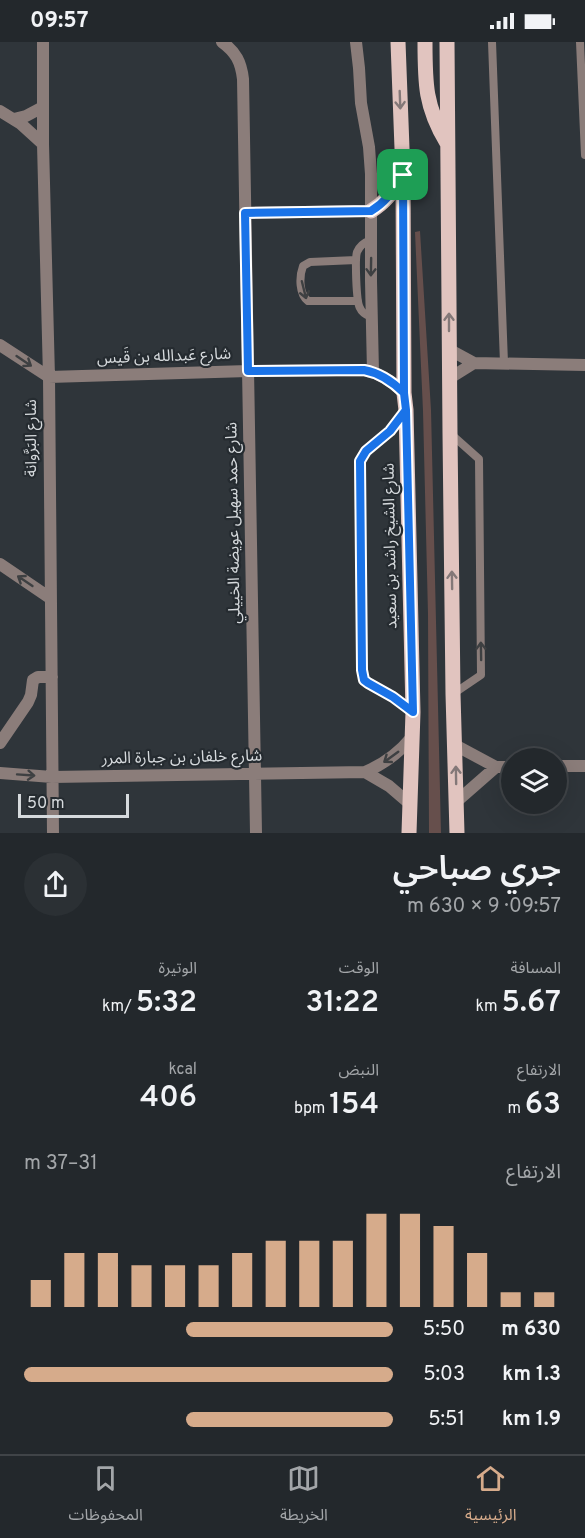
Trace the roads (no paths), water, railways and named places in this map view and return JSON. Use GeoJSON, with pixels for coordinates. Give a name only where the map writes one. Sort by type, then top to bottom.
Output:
{"type":"FeatureCollection","features":[{"type":"Feature","properties":{"kind":"main road","name":"شارع الشيخ راشد بن سعيد"},"geometry":{"type":"LineString","coordinates":[[398,42],[403,175],[404,393],[413,712],[409,833]]}},
{"type":"Feature","properties":{"kind":"main road"},"geometry":{"type":"LineString","coordinates":[[425,42],[426,87],[430,107],[437,127],[448,145]]}},
{"type":"Feature","properties":{"kind":"main road"},"geometry":{"type":"LineString","coordinates":[[447,42],[453,694],[457,833]]}},
{"type":"Feature","properties":{"kind":"main road"},"geometry":{"type":"LineString","coordinates":[[371,211],[385,200],[403,175]]}},
{"type":"Feature","properties":{"kind":"street","name":"شارع البَرَّوانة"},"geometry":{"type":"LineString","coordinates":[[43,42],[53,833]]}},
{"type":"Feature","properties":{"kind":"street","name":"شارع حمد سهيل عويضة الخييلي"},"geometry":{"type":"LineString","coordinates":[[222,42],[238,57],[242,68],[256,833]]}},
{"type":"Feature","properties":{"kind":"street"},"geometry":{"type":"LineString","coordinates":[[356,42],[361,103],[371,160],[371,317],[374,372],[390,381],[404,393]]}},
{"type":"Feature","properties":{"kind":"street"},"geometry":{"type":"LineString","coordinates":[[14,118],[26,116],[43,107]]}},
{"type":"Feature","properties":{"kind":"street"},"geometry":{"type":"LineString","coordinates":[[0,111],[14,118],[43,144]]}},
{"type":"Feature","properties":{"kind":"street"},"geometry":{"type":"LineString","coordinates":[[245,213],[371,211]]}},
{"type":"Feature","properties":{"kind":"street"},"geometry":{"type":"LineString","coordinates":[[0,345],[49,377]]}},
{"type":"Feature","properties":{"kind":"street"},"geometry":{"type":"LineString","coordinates":[[450,350],[474,363],[585,365]]}},
{"type":"Feature","properties":{"kind":"street"},"geometry":{"type":"LineString","coordinates":[[450,378],[474,363]]}},
{"type":"Feature","properties":{"kind":"street","name":"شارع عَبدالله بن قَيس"},"geometry":{"type":"LineString","coordinates":[[49,377],[248,371],[364,370],[374,372]]}},
{"type":"Feature","properties":{"kind":"street"},"geometry":{"type":"LineString","coordinates":[[0,564],[50,598]]}},
{"type":"Feature","properties":{"kind":"street"},"geometry":{"type":"LineString","coordinates":[[0,743],[28,702],[33,680],[38,677],[52,677]]}},
{"type":"Feature","properties":{"kind":"street","name":"شارع خلفان بن جبارة المرر"},"geometry":{"type":"LineString","coordinates":[[0,773],[52,777],[365,772],[396,754],[412,737]]}},
{"type":"Feature","properties":{"kind":"street"},"geometry":{"type":"LineString","coordinates":[[455,745],[496,767],[501,767]]}},
{"type":"Feature","properties":{"kind":"street"},"geometry":{"type":"LineString","coordinates":[[567,766],[585,766]]}},
{"type":"Feature","properties":{"kind":"street"},"geometry":{"type":"LineString","coordinates":[[456,802],[496,767]]}},
{"type":"Feature","properties":{"kind":"street"},"geometry":{"type":"LineString","coordinates":[[365,772],[389,786],[410,804]]}},
{"type":"Feature","properties":{"kind":"lane"},"geometry":{"type":"LineString","coordinates":[[492,42],[504,363]]}},
{"type":"Feature","properties":{"kind":"lane"},"geometry":{"type":"LineString","coordinates":[[580,42],[585,154]]}},
{"type":"Feature","properties":{"kind":"lane"},"geometry":{"type":"LineString","coordinates":[[371,240],[358,249],[356,260],[358,301],[362,312],[371,317]]}},
{"type":"Feature","properties":{"kind":"lane"},"geometry":{"type":"LineString","coordinates":[[356,260],[310,262],[303,266],[301,274],[302,294],[305,300],[358,301]]}},
{"type":"Feature","properties":{"kind":"lane"},"geometry":{"type":"LineString","coordinates":[[406,410],[390,431],[366,451],[360,461],[362,670],[364,680],[413,712]]}},
{"type":"Feature","properties":{"kind":"lane"},"geometry":{"type":"LineString","coordinates":[[450,433],[479,459],[481,675],[453,694]]}}]}
